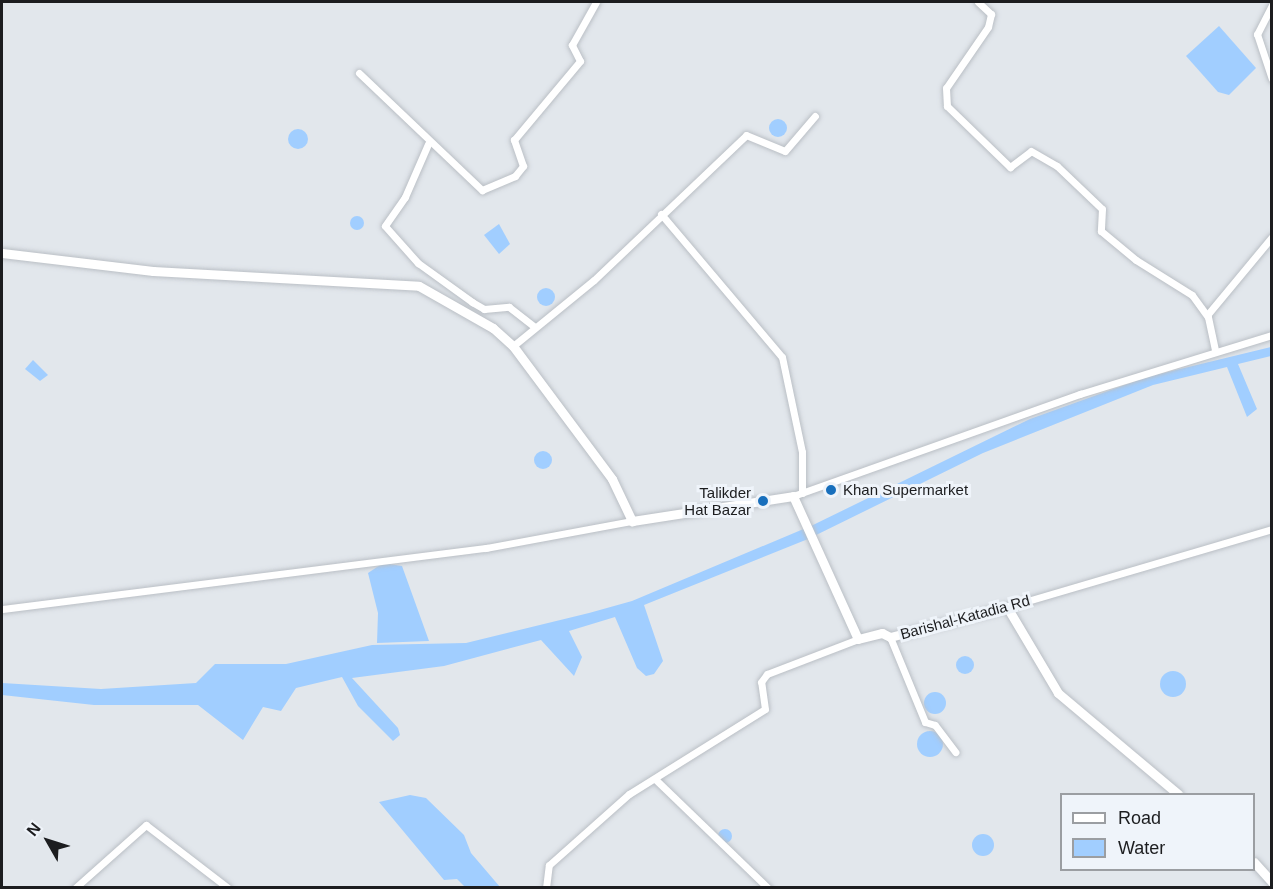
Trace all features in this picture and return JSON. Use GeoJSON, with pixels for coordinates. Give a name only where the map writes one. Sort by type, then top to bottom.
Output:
{"type":"FeatureCollection","features":[{"type":"Feature","properties":{"kind":"main road"},"geometry":{"type":"LineString","coordinates":[[2,253],[153,271],[393,281],[419,286],[493,328],[513,346],[600,463],[632,521],[798,494],[803,518],[858,639]]}},
{"type":"Feature","properties":{"kind":"main road"},"geometry":{"type":"LineString","coordinates":[[1007,607],[1058,693],[1176,793]]}},
{"type":"Feature","properties":{"kind":"main road","name":"Barishal-Katadia Rd"},"geometry":{"type":"LineString","coordinates":[[858,639],[882,633],[890,637],[1007,607]]}},
{"type":"Feature","properties":{"kind":"main road"},"geometry":{"type":"LineString","coordinates":[[1255,863],[1272,882]]}},
{"type":"Feature","properties":{"kind":"street"},"geometry":{"type":"LineString","coordinates":[[359,73],[428,144],[482,190],[514,176],[523,166],[514,140],[579,61],[572,45],[596,2]]}},
{"type":"Feature","properties":{"kind":"street"},"geometry":{"type":"LineString","coordinates":[[978,2],[991,15],[988,27],[946,88],[947,106],[1010,167],[1031,151],[1057,166],[1102,209],[1101,231],[1136,260],[1183,287],[1208,317]]}},
{"type":"Feature","properties":{"kind":"street"},"geometry":{"type":"LineString","coordinates":[[1272,5],[1257,34],[1272,79]]}},
{"type":"Feature","properties":{"kind":"street"},"geometry":{"type":"LineString","coordinates":[[513,346],[594,280],[746,135],[784,151],[815,116]]}},
{"type":"Feature","properties":{"kind":"street"},"geometry":{"type":"LineString","coordinates":[[428,144],[405,197],[385,226],[418,263],[472,302],[484,309],[509,307],[535,327]]}},
{"type":"Feature","properties":{"kind":"street"},"geometry":{"type":"LineString","coordinates":[[661,214],[782,357],[802,452],[798,494],[1215,350],[1272,335]]}},
{"type":"Feature","properties":{"kind":"street"},"geometry":{"type":"LineString","coordinates":[[1215,350],[1208,307],[1226,294],[1272,237]]}},
{"type":"Feature","properties":{"kind":"street"},"geometry":{"type":"LineString","coordinates":[[2,609],[486,548],[632,521]]}},
{"type":"Feature","properties":{"kind":"street","name":"Barishal-Katadia Rd"},"geometry":{"type":"LineString","coordinates":[[1007,607],[1272,529]]}},
{"type":"Feature","properties":{"kind":"street"},"geometry":{"type":"LineString","coordinates":[[890,637],[925,722],[935,725],[955,752]]}},
{"type":"Feature","properties":{"kind":"street"},"geometry":{"type":"LineString","coordinates":[[546,888],[549,865],[629,794],[656,780],[729,727],[765,709],[761,682],[774,668],[858,639]]}},
{"type":"Feature","properties":{"kind":"street"},"geometry":{"type":"LineString","coordinates":[[656,780],[768,888]]}},
{"type":"Feature","properties":{"kind":"street"},"geometry":{"type":"LineString","coordinates":[[75,888],[146,825],[228,888]]}},
{"type":"Feature","properties":{"kind":"water"},"geometry":{"type":"Polygon","coordinates":[[[1219,26],[1256,68],[1229,95],[1218,92],[1186,56],[1219,26]]]}},
{"type":"Feature","properties":{"kind":"water"},"geometry":{"type":"Polygon","coordinates":[[[778,119],[786,124],[787,128],[782,136],[778,137],[770,132],[769,128],[774,120],[778,119]]]}},
{"type":"Feature","properties":{"kind":"water"},"geometry":{"type":"Polygon","coordinates":[[[298,129],[305,132],[308,139],[305,146],[298,149],[291,146],[288,139],[291,132],[298,129]]]}},
{"type":"Feature","properties":{"kind":"water"},"geometry":{"type":"Polygon","coordinates":[[[357,216],[362,218],[364,223],[362,228],[357,230],[352,228],[350,223],[352,218],[357,216]]]}},
{"type":"Feature","properties":{"kind":"water"},"geometry":{"type":"Polygon","coordinates":[[[499,224],[510,244],[499,254],[484,235],[499,224]]]}},
{"type":"Feature","properties":{"kind":"water"},"geometry":{"type":"Polygon","coordinates":[[[542,288],[550,288],[555,293],[553,304],[542,306],[537,301],[537,293],[542,288]]]}},
{"type":"Feature","properties":{"kind":"water"},"geometry":{"type":"Polygon","coordinates":[[[1271,347],[1271,356],[1238,364],[1257,409],[1247,417],[1227,367],[1153,385],[983,453],[808,539],[644,605],[663,661],[654,674],[646,676],[637,668],[615,617],[569,631],[582,657],[574,676],[541,640],[444,666],[352,678],[398,728],[400,735],[393,741],[358,706],[342,677],[296,688],[281,711],[263,707],[243,740],[198,705],[94,705],[2,695],[2,683],[101,689],[196,683],[215,664],[286,664],[372,645],[466,643],[589,613],[632,601],[813,525],[1030,419],[1147,377],[1271,347]]]}},
{"type":"Feature","properties":{"kind":"water"},"geometry":{"type":"Polygon","coordinates":[[[33,360],[48,375],[40,381],[25,369],[33,360]]]}},
{"type":"Feature","properties":{"kind":"water"},"geometry":{"type":"Polygon","coordinates":[[[543,451],[549,454],[552,460],[549,466],[543,469],[537,466],[534,460],[537,454],[543,451]]]}},
{"type":"Feature","properties":{"kind":"water"},"geometry":{"type":"Polygon","coordinates":[[[383,563],[402,566],[429,641],[377,643],[378,613],[368,573],[383,563]]]}},
{"type":"Feature","properties":{"kind":"water"},"geometry":{"type":"Polygon","coordinates":[[[961,656],[969,656],[974,661],[972,672],[961,674],[956,669],[956,661],[961,656]]]}},
{"type":"Feature","properties":{"kind":"water"},"geometry":{"type":"Polygon","coordinates":[[[1173,671],[1182,675],[1186,684],[1182,693],[1173,697],[1164,693],[1160,684],[1164,675],[1173,671]]]}},
{"type":"Feature","properties":{"kind":"water"},"geometry":{"type":"Polygon","coordinates":[[[935,692],[943,695],[946,703],[943,711],[935,714],[927,711],[924,703],[927,695],[935,692]]]}},
{"type":"Feature","properties":{"kind":"water"},"geometry":{"type":"Polygon","coordinates":[[[930,731],[939,735],[943,744],[939,753],[930,757],[921,753],[917,744],[921,735],[930,731]]]}},
{"type":"Feature","properties":{"kind":"water"},"geometry":{"type":"Polygon","coordinates":[[[410,795],[426,798],[464,835],[471,853],[500,887],[465,887],[457,879],[444,880],[379,802],[410,795]]]}},
{"type":"Feature","properties":{"kind":"water"},"geometry":{"type":"Polygon","coordinates":[[[725,829],[730,831],[732,836],[730,841],[725,843],[720,841],[718,836],[720,831],[725,829]]]}},
{"type":"Feature","properties":{"kind":"water"},"geometry":{"type":"Polygon","coordinates":[[[983,834],[991,837],[994,845],[991,853],[983,856],[975,853],[972,845],[975,837],[983,834]]]}},
{"type":"Feature","properties":{"kind":"place","name":"Khan Supermarket"},"geometry":{"type":"Point","coordinates":[831,490]}},
{"type":"Feature","properties":{"kind":"place","name":"Talikder Hat Bazar"},"geometry":{"type":"Point","coordinates":[763,501]}}]}
